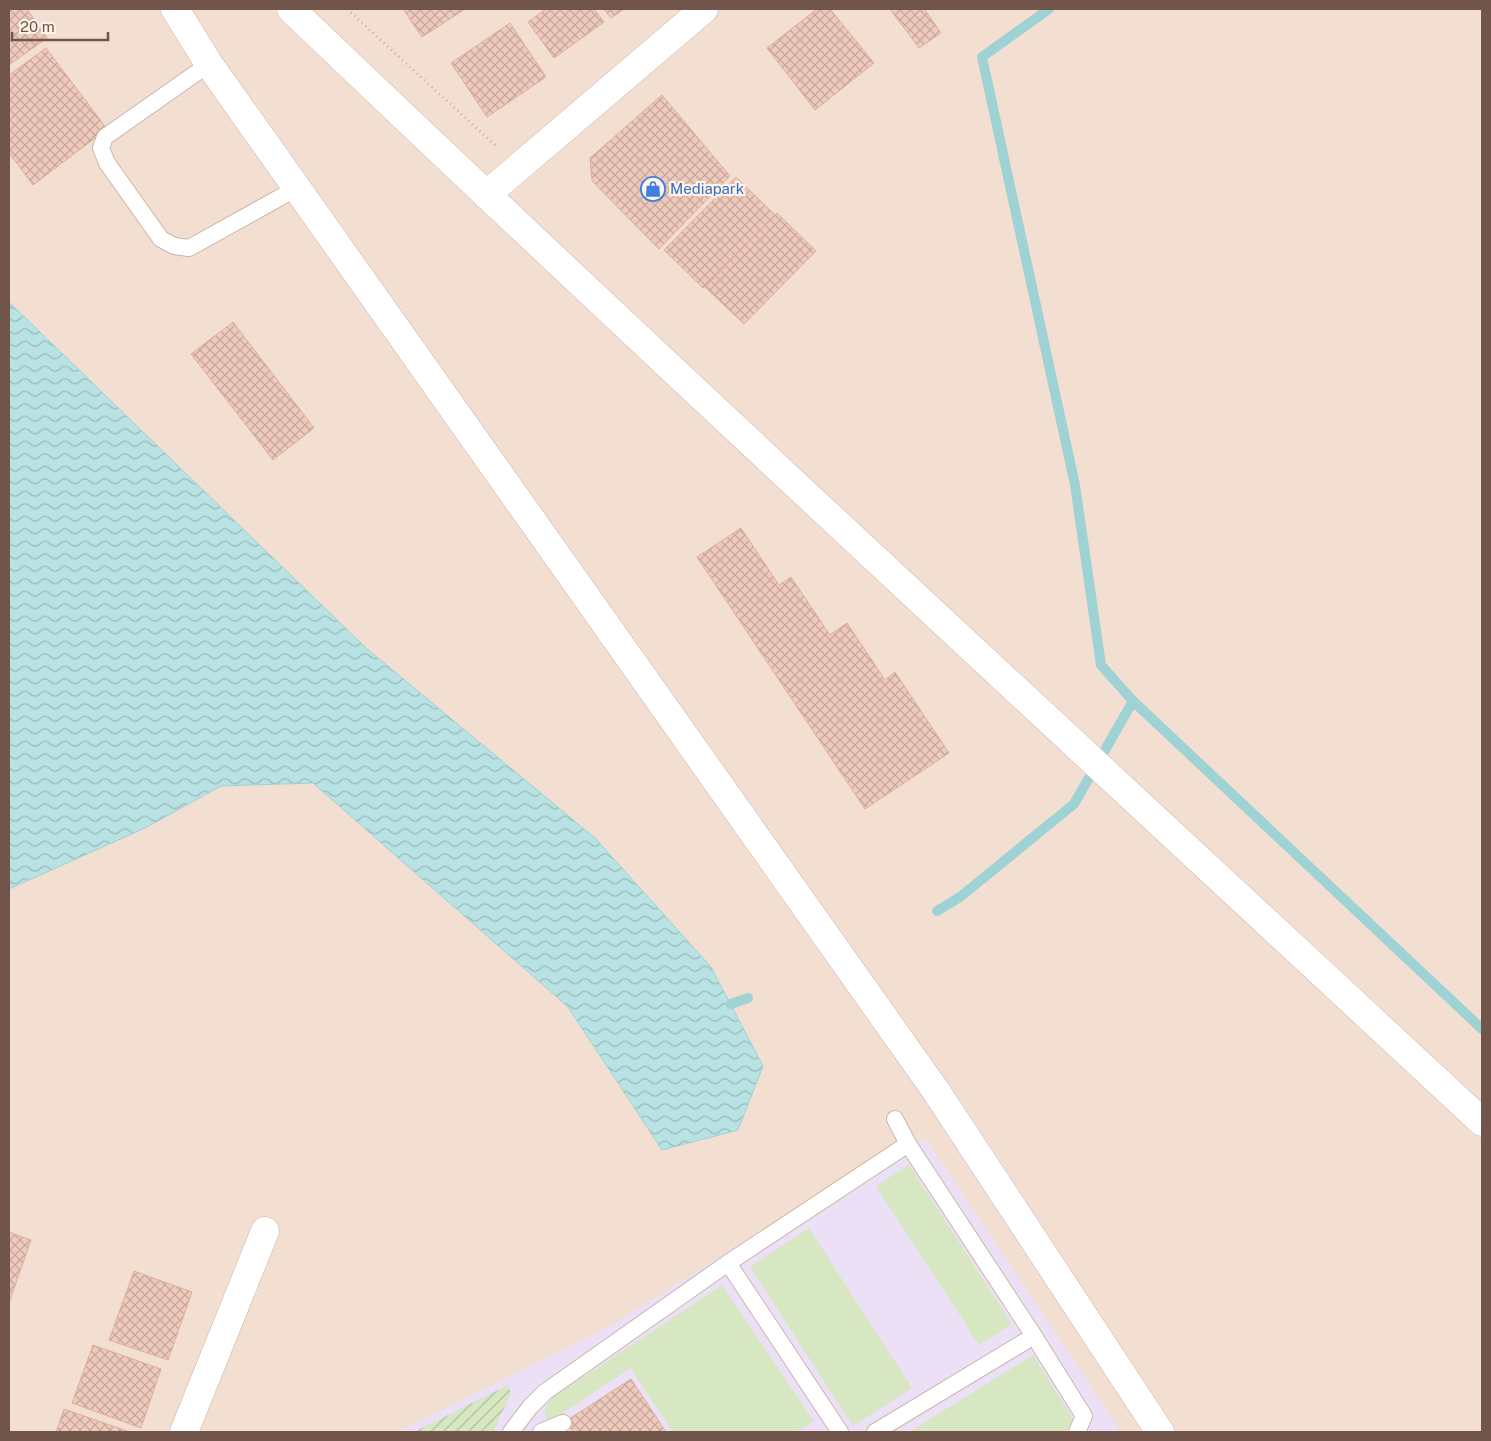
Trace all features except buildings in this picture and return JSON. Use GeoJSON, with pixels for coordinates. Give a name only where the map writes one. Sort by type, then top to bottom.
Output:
{"type":"FeatureCollection","features":[{"type":"Feature","properties":{"kind":"street"},"geometry":{"type":"LineString","coordinates":[[174,9],[209,64],[936,1091],[1160,1432]]}},
{"type":"Feature","properties":{"kind":"street"},"geometry":{"type":"LineString","coordinates":[[291,9],[486,195],[1052,724],[1482,1122]]}},
{"type":"Feature","properties":{"kind":"street"},"geometry":{"type":"LineString","coordinates":[[486,195],[704,9]]}},
{"type":"Feature","properties":{"kind":"street"},"geometry":{"type":"LineString","coordinates":[[184,1432],[266,1231]]}},
{"type":"Feature","properties":{"kind":"lane"},"geometry":{"type":"LineString","coordinates":[[209,64],[105,137],[101,148],[107,162],[161,239],[174,246],[190,248],[297,188]]}},
{"type":"Feature","properties":{"kind":"lane"},"geometry":{"type":"LineString","coordinates":[[895,1119],[908,1144],[1084,1416],[1077,1432]]}},
{"type":"Feature","properties":{"kind":"lane"},"geometry":{"type":"LineString","coordinates":[[537,1432],[515,1426],[545,1392],[728,1263],[908,1144]]}},
{"type":"Feature","properties":{"kind":"lane"},"geometry":{"type":"LineString","coordinates":[[728,1263],[840,1432]]}},
{"type":"Feature","properties":{"kind":"lane"},"geometry":{"type":"LineString","coordinates":[[874,1432],[1034,1336]]}},
{"type":"Feature","properties":{"kind":"lane"},"geometry":{"type":"LineString","coordinates":[[541,1432],[563,1423]]}},
{"type":"Feature","properties":{"kind":"path"},"geometry":{"type":"LineString","coordinates":[[347,9],[519,168]]}},
{"type":"Feature","properties":{"kind":"shaded area"},"geometry":{"type":"Polygon","coordinates":[[[9,9],[1482,9],[1482,1432],[9,1432],[9,9]]]}},
{"type":"Feature","properties":{"kind":"shaded area"},"geometry":{"type":"Polygon","coordinates":[[[926,1139],[1120,1430],[1116,1432],[398,1432],[607,1328],[894,1147],[926,1139]]]}},
{"type":"Feature","properties":{"kind":"green space"},"geometry":{"type":"Polygon","coordinates":[[[909,1165],[1012,1324],[979,1345],[876,1186],[909,1165]]]}},
{"type":"Feature","properties":{"kind":"green space"},"geometry":{"type":"Polygon","coordinates":[[[809,1228],[912,1388],[853,1426],[750,1267],[809,1228]]]}},
{"type":"Feature","properties":{"kind":"green space"},"geometry":{"type":"Polygon","coordinates":[[[722,1285],[814,1421],[797,1432],[673,1432],[630,1368],[547,1424],[545,1408],[553,1397],[722,1285]]]}},
{"type":"Feature","properties":{"kind":"green space"},"geometry":{"type":"Polygon","coordinates":[[[1033,1355],[1073,1419],[1066,1432],[909,1432],[1033,1355]]]}},
{"type":"Feature","properties":{"kind":"green space"},"geometry":{"type":"Polygon","coordinates":[[[508,1385],[511,1393],[493,1432],[414,1432],[508,1385]]]}},
{"type":"Feature","properties":{"kind":"water"},"geometry":{"type":"Polygon","coordinates":[[[9,302],[366,648],[595,838],[711,967],[763,1066],[738,1130],[662,1150],[568,1007],[313,783],[221,786],[145,828],[9,889],[9,302]]]}},
{"type":"Feature","properties":{"kind":"waterway"},"geometry":{"type":"LineString","coordinates":[[1049,9],[982,57],[1075,485],[1101,665],[1133,701],[1482,1029]]}},
{"type":"Feature","properties":{"kind":"waterway"},"geometry":{"type":"LineString","coordinates":[[937,911],[960,897],[1074,804],[1133,701]]}},
{"type":"Feature","properties":{"kind":"waterway"},"geometry":{"type":"LineString","coordinates":[[731,1004],[748,998]]}},
{"type":"Feature","properties":{"kind":"place","name":"Mediapark"},"geometry":{"type":"Point","coordinates":[653,189]}}]}
